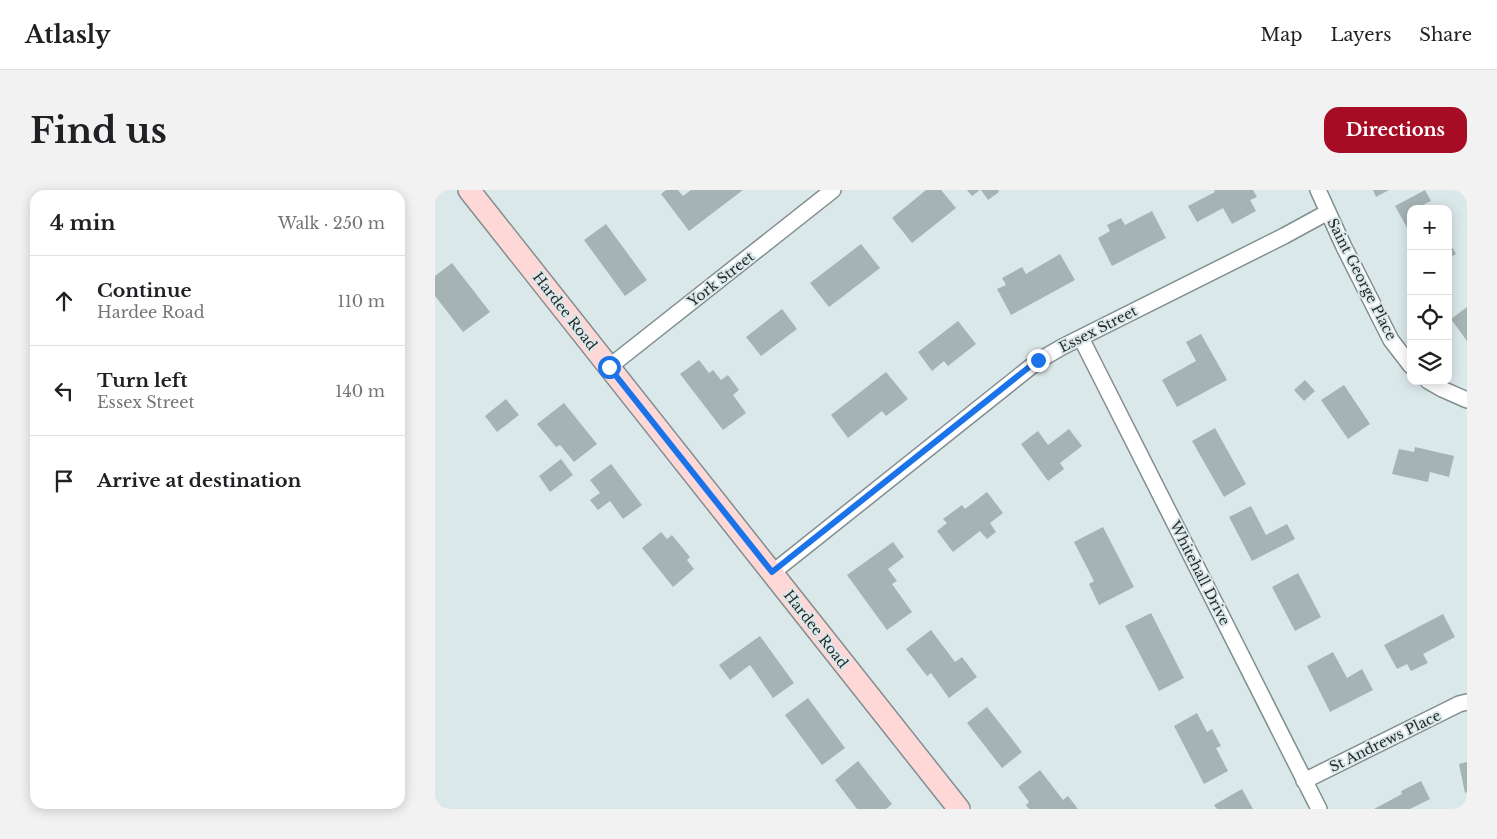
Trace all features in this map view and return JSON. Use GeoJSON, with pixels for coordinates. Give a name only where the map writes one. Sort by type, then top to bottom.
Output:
{"type":"FeatureCollection","features":[{"type":"Feature","properties":{"kind":"street","name":"Hardee Road"},"geometry":{"type":"LineString","coordinates":[[469,190],[959,809]]}},
{"type":"Feature","properties":{"kind":"street","name":"York Street"},"geometry":{"type":"LineString","coordinates":[[609,367],[833,190]]}},
{"type":"Feature","properties":{"kind":"street","name":"Saint George Place"},"geometry":{"type":"LineString","coordinates":[[1317,190],[1391,340],[1407,361]]}},
{"type":"Feature","properties":{"kind":"street","name":"Essex Street"},"geometry":{"type":"LineString","coordinates":[[772,572],[1038,360],[1328,212]]}},
{"type":"Feature","properties":{"kind":"street","name":"Whitehall Drive"},"geometry":{"type":"LineString","coordinates":[[1081,338],[1319,809]]}},
{"type":"Feature","properties":{"kind":"street"},"geometry":{"type":"LineString","coordinates":[[1435,385],[1467,400]]}},
{"type":"Feature","properties":{"kind":"street","name":"St Andrews Place"},"geometry":{"type":"LineString","coordinates":[[1305,781],[1459,704],[1467,702]]}},
{"type":"Feature","properties":{"kind":"building"},"geometry":{"type":"Polygon","coordinates":[[[666,190],[678,190],[683,196],[691,190],[743,190],[689,231],[661,194],[666,190]]]}},
{"type":"Feature","properties":{"kind":"building"},"geometry":{"type":"Polygon","coordinates":[[[926,190],[941,190],[956,208],[912,243],[892,218],[926,190]]]}},
{"type":"Feature","properties":{"kind":"building"},"geometry":{"type":"Polygon","coordinates":[[[967,190],[980,190],[972,196],[967,190]]]}},
{"type":"Feature","properties":{"kind":"building"},"geometry":{"type":"Polygon","coordinates":[[[981,190],[998,190],[999,192],[988,200],[981,190]]]}},
{"type":"Feature","properties":{"kind":"building"},"geometry":{"type":"Polygon","coordinates":[[[1214,190],[1253,190],[1257,197],[1250,200],[1256,211],[1232,224],[1223,208],[1197,222],[1188,206],[1215,192],[1214,190]]]}},
{"type":"Feature","properties":{"kind":"building"},"geometry":{"type":"Polygon","coordinates":[[[1373,190],[1389,190],[1376,197],[1373,190]]]}},
{"type":"Feature","properties":{"kind":"building"},"geometry":{"type":"Polygon","coordinates":[[[1425,190],[1431,201],[1423,205],[1407,205],[1407,228],[1395,206],[1425,190]]]}},
{"type":"Feature","properties":{"kind":"building"},"geometry":{"type":"Polygon","coordinates":[[[1152,211],[1166,238],[1112,266],[1098,238],[1110,231],[1107,225],[1121,218],[1125,225],[1152,211]]]}},
{"type":"Feature","properties":{"kind":"building"},"geometry":{"type":"Polygon","coordinates":[[[606,224],[647,280],[625,296],[584,240],[606,224]]]}},
{"type":"Feature","properties":{"kind":"building"},"geometry":{"type":"Polygon","coordinates":[[[861,244],[880,268],[829,307],[810,283],[861,244]]]}},
{"type":"Feature","properties":{"kind":"building"},"geometry":{"type":"Polygon","coordinates":[[[1452,247],[1456,254],[1452,256],[1452,247]]]}},
{"type":"Feature","properties":{"kind":"building"},"geometry":{"type":"Polygon","coordinates":[[[1060,254],[1075,280],[1011,315],[997,289],[1006,285],[1002,278],[1022,267],[1026,274],[1060,254]]]}},
{"type":"Feature","properties":{"kind":"building"},"geometry":{"type":"Polygon","coordinates":[[[452,263],[490,312],[463,332],[435,296],[435,276],[452,263]]]}},
{"type":"Feature","properties":{"kind":"building"},"geometry":{"type":"Polygon","coordinates":[[[1467,307],[1467,341],[1452,320],[1452,318],[1467,307]]]}},
{"type":"Feature","properties":{"kind":"building"},"geometry":{"type":"Polygon","coordinates":[[[782,309],[797,329],[761,356],[746,337],[782,309]]]}},
{"type":"Feature","properties":{"kind":"building"},"geometry":{"type":"Polygon","coordinates":[[[958,321],[976,344],[948,366],[944,361],[932,371],[918,352],[958,321]]]}},
{"type":"Feature","properties":{"kind":"building"},"geometry":{"type":"Polygon","coordinates":[[[1201,334],[1227,380],[1177,407],[1162,380],[1196,361],[1186,342],[1201,334]]]}},
{"type":"Feature","properties":{"kind":"building"},"geometry":{"type":"Polygon","coordinates":[[[699,360],[709,373],[713,370],[721,380],[728,375],[739,390],[733,395],[746,413],[723,430],[680,374],[699,360]]]}},
{"type":"Feature","properties":{"kind":"building"},"geometry":{"type":"Polygon","coordinates":[[[886,372],[908,399],[886,416],[882,411],[848,438],[831,415],[886,372]]]}},
{"type":"Feature","properties":{"kind":"building"},"geometry":{"type":"Polygon","coordinates":[[[1305,380],[1315,391],[1304,401],[1294,390],[1305,380]]]}},
{"type":"Feature","properties":{"kind":"building"},"geometry":{"type":"Polygon","coordinates":[[[1344,385],[1370,424],[1348,439],[1321,400],[1344,385]]]}},
{"type":"Feature","properties":{"kind":"building"},"geometry":{"type":"Polygon","coordinates":[[[506,399],[519,415],[497,432],[485,416],[506,399]]]}},
{"type":"Feature","properties":{"kind":"building"},"geometry":{"type":"Polygon","coordinates":[[[564,403],[597,444],[574,462],[560,445],[556,447],[537,424],[564,403]]]}},
{"type":"Feature","properties":{"kind":"building"},"geometry":{"type":"Polygon","coordinates":[[[1215,428],[1246,484],[1224,497],[1192,441],[1215,428]]]}},
{"type":"Feature","properties":{"kind":"building"},"geometry":{"type":"Polygon","coordinates":[[[1069,429],[1082,446],[1060,463],[1064,469],[1048,481],[1021,444],[1038,431],[1048,445],[1069,429]]]}},
{"type":"Feature","properties":{"kind":"building"},"geometry":{"type":"Polygon","coordinates":[[[1415,447],[1454,456],[1449,477],[1430,472],[1428,482],[1392,474],[1399,449],[1414,452],[1415,447]]]}},
{"type":"Feature","properties":{"kind":"building"},"geometry":{"type":"Polygon","coordinates":[[[561,459],[573,475],[550,492],[539,476],[561,459]]]}},
{"type":"Feature","properties":{"kind":"building"},"geometry":{"type":"Polygon","coordinates":[[[611,464],[642,505],[623,519],[610,501],[598,510],[590,500],[600,493],[590,480],[611,464]]]}},
{"type":"Feature","properties":{"kind":"building"},"geometry":{"type":"Polygon","coordinates":[[[987,492],[1003,513],[990,523],[996,532],[987,539],[980,531],[953,552],[937,531],[947,523],[943,519],[962,505],[965,509],[987,492]]]}},
{"type":"Feature","properties":{"kind":"building"},"geometry":{"type":"Polygon","coordinates":[[[1251,506],[1266,535],[1287,524],[1295,539],[1252,561],[1229,517],[1251,506]]]}},
{"type":"Feature","properties":{"kind":"building"},"geometry":{"type":"Polygon","coordinates":[[[1103,527],[1134,587],[1099,605],[1089,584],[1094,581],[1074,542],[1103,527]]]}},
{"type":"Feature","properties":{"kind":"building"},"geometry":{"type":"Polygon","coordinates":[[[661,532],[667,539],[672,535],[690,557],[687,560],[694,569],[673,587],[642,548],[661,532]]]}},
{"type":"Feature","properties":{"kind":"building"},"geometry":{"type":"Polygon","coordinates":[[[893,542],[904,557],[888,569],[897,581],[892,584],[912,612],[887,630],[847,575],[893,542]]]}},
{"type":"Feature","properties":{"kind":"building"},"geometry":{"type":"Polygon","coordinates":[[[1298,573],[1321,617],[1295,631],[1272,587],[1298,573]]]}},
{"type":"Feature","properties":{"kind":"building"},"geometry":{"type":"Polygon","coordinates":[[[1151,613],[1184,678],[1159,691],[1125,626],[1151,613]]]}},
{"type":"Feature","properties":{"kind":"building"},"geometry":{"type":"Polygon","coordinates":[[[1443,614],[1455,637],[1423,654],[1428,663],[1411,671],[1407,664],[1397,669],[1384,645],[1443,614]]]}},
{"type":"Feature","properties":{"kind":"building"},"geometry":{"type":"Polygon","coordinates":[[[931,630],[955,662],[962,657],[977,677],[949,698],[931,673],[927,676],[906,649],[931,630]]]}},
{"type":"Feature","properties":{"kind":"building"},"geometry":{"type":"Polygon","coordinates":[[[760,636],[794,683],[773,698],[750,665],[730,680],[719,665],[760,636]]]}},
{"type":"Feature","properties":{"kind":"building"},"geometry":{"type":"Polygon","coordinates":[[[1333,652],[1347,678],[1362,669],[1373,690],[1330,712],[1307,666],[1333,652]]]}},
{"type":"Feature","properties":{"kind":"building"},"geometry":{"type":"Polygon","coordinates":[[[808,698],[845,748],[822,765],[785,715],[808,698]]]}},
{"type":"Feature","properties":{"kind":"building"},"geometry":{"type":"Polygon","coordinates":[[[987,707],[1022,752],[1002,768],[967,723],[987,707]]]}},
{"type":"Feature","properties":{"kind":"building"},"geometry":{"type":"Polygon","coordinates":[[[1197,713],[1207,732],[1212,729],[1221,746],[1216,748],[1228,771],[1204,784],[1174,726],[1197,713]]]}},
{"type":"Feature","properties":{"kind":"building"},"geometry":{"type":"Polygon","coordinates":[[[858,761],[892,804],[886,809],[857,809],[835,780],[858,761]]]}},
{"type":"Feature","properties":{"kind":"building"},"geometry":{"type":"Polygon","coordinates":[[[1467,762],[1467,792],[1465,793],[1459,764],[1467,762]]]}},
{"type":"Feature","properties":{"kind":"building"},"geometry":{"type":"Polygon","coordinates":[[[1040,770],[1063,800],[1068,796],[1078,809],[1029,809],[1026,805],[1029,802],[1018,787],[1040,770]]]}},
{"type":"Feature","properties":{"kind":"building"},"geometry":{"type":"Polygon","coordinates":[[[1421,781],[1430,799],[1410,809],[1374,809],[1402,794],[1401,791],[1421,781]]]}},
{"type":"Feature","properties":{"kind":"building"},"geometry":{"type":"Polygon","coordinates":[[[1242,789],[1253,809],[1217,809],[1214,805],[1242,789]]]}},
{"type":"Feature","properties":{"kind":"route"},"geometry":{"type":"LineString","coordinates":[[609,367],[772,572],[1038,360]]}}]}
